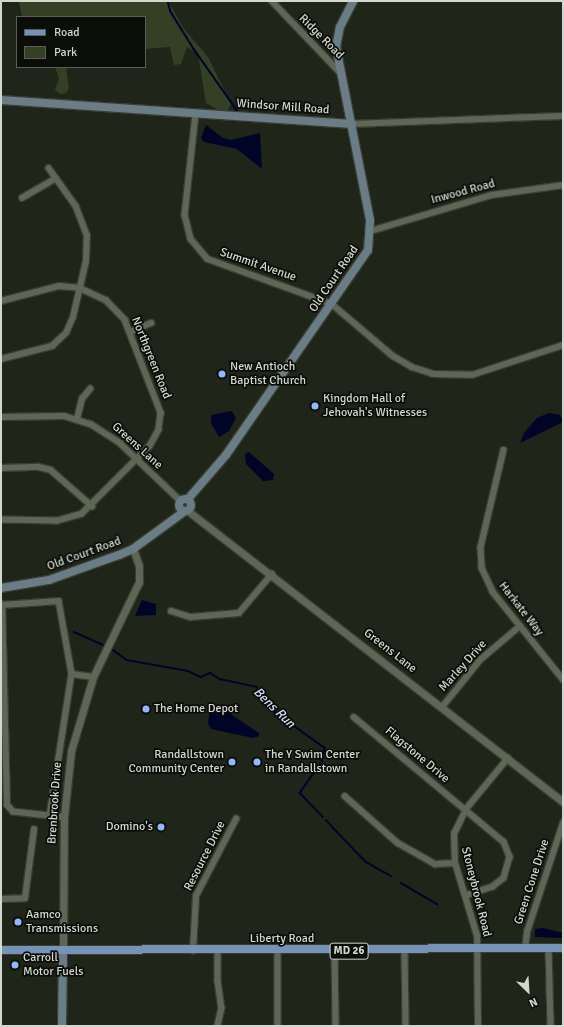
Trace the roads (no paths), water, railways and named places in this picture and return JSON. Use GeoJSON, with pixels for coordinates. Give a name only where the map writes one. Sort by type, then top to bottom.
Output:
{"type":"FeatureCollection","features":[{"type":"Feature","properties":{"kind":"main road","name":"Old Court Road"},"geometry":{"type":"LineString","coordinates":[[1,588],[49,580],[133,549],[186,506],[197,490],[226,455],[365,257],[370,244],[371,231],[352,124],[339,71],[337,40],[353,1]]}},
{"type":"Feature","properties":{"kind":"main road","name":"Windsor Mill Road"},"geometry":{"type":"LineString","coordinates":[[1,100],[352,124]]}},
{"type":"Feature","properties":{"kind":"main road","name":"Liberty Road"},"geometry":{"type":"LineString","coordinates":[[1,950],[335,951],[563,948]]}},
{"type":"Feature","properties":{"kind":"main road","name":"Brenbrook Drive"},"geometry":{"type":"LineString","coordinates":[[62,1026],[63,951]]}},
{"type":"Feature","properties":{"kind":"street","name":"Ridge Road"},"geometry":{"type":"LineString","coordinates":[[272,1],[339,71]]}},
{"type":"Feature","properties":{"kind":"street","name":"Summit Avenue"},"geometry":{"type":"LineString","coordinates":[[196,114],[185,216],[187,232],[196,246],[216,263],[332,304]]}},
{"type":"Feature","properties":{"kind":"street","name":"Windsor Mill Road"},"geometry":{"type":"LineString","coordinates":[[352,124],[563,116]]}},
{"type":"Feature","properties":{"kind":"street"},"geometry":{"type":"LineString","coordinates":[[1,359],[44,350],[58,341],[70,325],[80,288],[88,247],[85,225],[56,178],[49,170]]}},
{"type":"Feature","properties":{"kind":"street"},"geometry":{"type":"LineString","coordinates":[[22,198],[56,178]]}},
{"type":"Feature","properties":{"kind":"street","name":"Inwood Road"},"geometry":{"type":"LineString","coordinates":[[371,231],[492,195],[563,185]]}},
{"type":"Feature","properties":{"kind":"street","name":"Northgreen Road"},"geometry":{"type":"LineString","coordinates":[[1,301],[51,287],[80,288],[98,295],[112,306],[130,332],[161,413],[155,438],[92,506],[76,517],[64,520],[1,520]]}},
{"type":"Feature","properties":{"kind":"street"},"geometry":{"type":"LineString","coordinates":[[332,304],[393,356],[412,367],[433,374],[472,375],[563,345]]}},
{"type":"Feature","properties":{"kind":"street"},"geometry":{"type":"LineString","coordinates":[[130,332],[151,323]]}},
{"type":"Feature","properties":{"kind":"street"},"geometry":{"type":"LineString","coordinates":[[77,419],[82,399],[90,389]]}},
{"type":"Feature","properties":{"kind":"street","name":"Greens Lane"},"geometry":{"type":"LineString","coordinates":[[1,417],[49,416],[77,419],[112,437],[202,520],[563,802]]}},
{"type":"Feature","properties":{"kind":"street","name":"Harkate Way"},"geometry":{"type":"LineString","coordinates":[[504,450],[481,558],[488,584],[563,680]]}},
{"type":"Feature","properties":{"kind":"street"},"geometry":{"type":"LineString","coordinates":[[1,468],[38,467],[51,470],[92,506]]}},
{"type":"Feature","properties":{"kind":"street","name":"Brenbrook Drive"},"geometry":{"type":"LineString","coordinates":[[63,951],[64,817],[71,751],[93,677],[139,582],[139,566],[133,549]]}},
{"type":"Feature","properties":{"kind":"street"},"geometry":{"type":"LineString","coordinates":[[172,611],[191,617],[239,613],[272,574]]}},
{"type":"Feature","properties":{"kind":"street"},"geometry":{"type":"LineString","coordinates":[[50,816],[72,674],[59,601],[2,604],[7,805],[13,812],[50,816],[64,817]]}},
{"type":"Feature","properties":{"kind":"street","name":"Marley Drive"},"geometry":{"type":"LineString","coordinates":[[442,706],[480,660],[520,626]]}},
{"type":"Feature","properties":{"kind":"street"},"geometry":{"type":"LineString","coordinates":[[72,674],[93,677]]}},
{"type":"Feature","properties":{"kind":"street","name":"Flagstone Drive"},"geometry":{"type":"LineString","coordinates":[[354,717],[504,842],[510,857],[508,872],[499,883],[466,896]]}},
{"type":"Feature","properties":{"kind":"street","name":"Stoneybrook Road"},"geometry":{"type":"LineString","coordinates":[[478,1026],[478,949],[475,926],[455,863],[454,834],[466,809],[508,758]]}},
{"type":"Feature","properties":{"kind":"street"},"geometry":{"type":"LineString","coordinates":[[346,796],[398,843],[435,864],[455,863]]}},
{"type":"Feature","properties":{"kind":"street","name":"Resource Drive"},"geometry":{"type":"LineString","coordinates":[[193,951],[196,896],[236,819]]}},
{"type":"Feature","properties":{"kind":"street","name":"Green Cone Drive"},"geometry":{"type":"LineString","coordinates":[[524,948],[526,932],[563,823]]}},
{"type":"Feature","properties":{"kind":"street"},"geometry":{"type":"LineString","coordinates":[[1,899],[25,898],[34,830]]}},
{"type":"Feature","properties":{"kind":"street"},"geometry":{"type":"LineString","coordinates":[[549,948],[550,1026]]}},
{"type":"Feature","properties":{"kind":"street"},"geometry":{"type":"LineString","coordinates":[[405,950],[406,1026]]}},
{"type":"Feature","properties":{"kind":"street"},"geometry":{"type":"LineString","coordinates":[[218,951],[218,981],[222,1008],[218,1026]]}},
{"type":"Feature","properties":{"kind":"street"},"geometry":{"type":"LineString","coordinates":[[278,951],[278,1026]]}},
{"type":"Feature","properties":{"kind":"street"},"geometry":{"type":"LineString","coordinates":[[335,951],[336,1026]]}},
{"type":"Feature","properties":{"kind":"water"},"geometry":{"type":"Polygon","coordinates":[[[206,125],[223,138],[231,140],[260,133],[262,169],[237,149],[204,142],[201,138],[206,125]]]}},
{"type":"Feature","properties":{"kind":"water"},"geometry":{"type":"Polygon","coordinates":[[[232,411],[236,418],[229,431],[219,437],[211,423],[211,415],[232,411]]]}},
{"type":"Feature","properties":{"kind":"water"},"geometry":{"type":"Polygon","coordinates":[[[549,413],[560,415],[563,422],[520,443],[524,433],[537,418],[549,413]]]}},
{"type":"Feature","properties":{"kind":"water"},"geometry":{"type":"Polygon","coordinates":[[[249,452],[274,474],[273,480],[263,481],[246,464],[245,454],[249,452]]]}},
{"type":"Feature","properties":{"kind":"water"},"geometry":{"type":"Polygon","coordinates":[[[142,600],[156,604],[156,615],[135,616],[142,600]]]}},
{"type":"Feature","properties":{"kind":"water"},"geometry":{"type":"Polygon","coordinates":[[[217,705],[259,733],[259,736],[253,738],[211,729],[208,723],[210,709],[217,705]]]}},
{"type":"Feature","properties":{"kind":"water"},"geometry":{"type":"Polygon","coordinates":[[[543,928],[563,933],[563,938],[535,937],[535,929],[543,928]]]}},
{"type":"Feature","properties":{"kind":"waterway"},"geometry":{"type":"LineString","coordinates":[[168,1],[171,12],[194,49],[239,113]]}},
{"type":"Feature","properties":{"kind":"waterway","name":"Bens Run"},"geometry":{"type":"LineString","coordinates":[[74,632],[106,646]]}},
{"type":"Feature","properties":{"kind":"waterway","name":"Bens Run"},"geometry":{"type":"LineString","coordinates":[[109,647],[127,660],[188,671],[201,677],[210,673],[220,679],[257,687],[259,694],[276,713],[325,748],[322,762],[300,793],[323,817]]}},
{"type":"Feature","properties":{"kind":"waterway","name":"Bens Run"},"geometry":{"type":"LineString","coordinates":[[326,820],[366,862],[391,876]]}},
{"type":"Feature","properties":{"kind":"waterway","name":"Bens Run"},"geometry":{"type":"LineString","coordinates":[[401,883],[437,904]]}},
{"type":"Feature","properties":{"kind":"place","name":"New Antioch Baptist Church"},"geometry":{"type":"Point","coordinates":[222,374]}},
{"type":"Feature","properties":{"kind":"place","name":"Kingdom Hall of Jehovah's Witnesses"},"geometry":{"type":"Point","coordinates":[315,406]}},
{"type":"Feature","properties":{"kind":"place","name":"The Home Depot"},"geometry":{"type":"Point","coordinates":[146,709]}},
{"type":"Feature","properties":{"kind":"place","name":"Randallstown Community Center"},"geometry":{"type":"Point","coordinates":[232,762]}},
{"type":"Feature","properties":{"kind":"place","name":"The Y Swim Center in Randallstown"},"geometry":{"type":"Point","coordinates":[257,762]}},
{"type":"Feature","properties":{"kind":"place","name":"Domino's"},"geometry":{"type":"Point","coordinates":[161,827]}},
{"type":"Feature","properties":{"kind":"place","name":"Aamco Transmissions"},"geometry":{"type":"Point","coordinates":[18,922]}},
{"type":"Feature","properties":{"kind":"place","name":"Carroll Motor Fuels"},"geometry":{"type":"Point","coordinates":[15,965]}}]}
